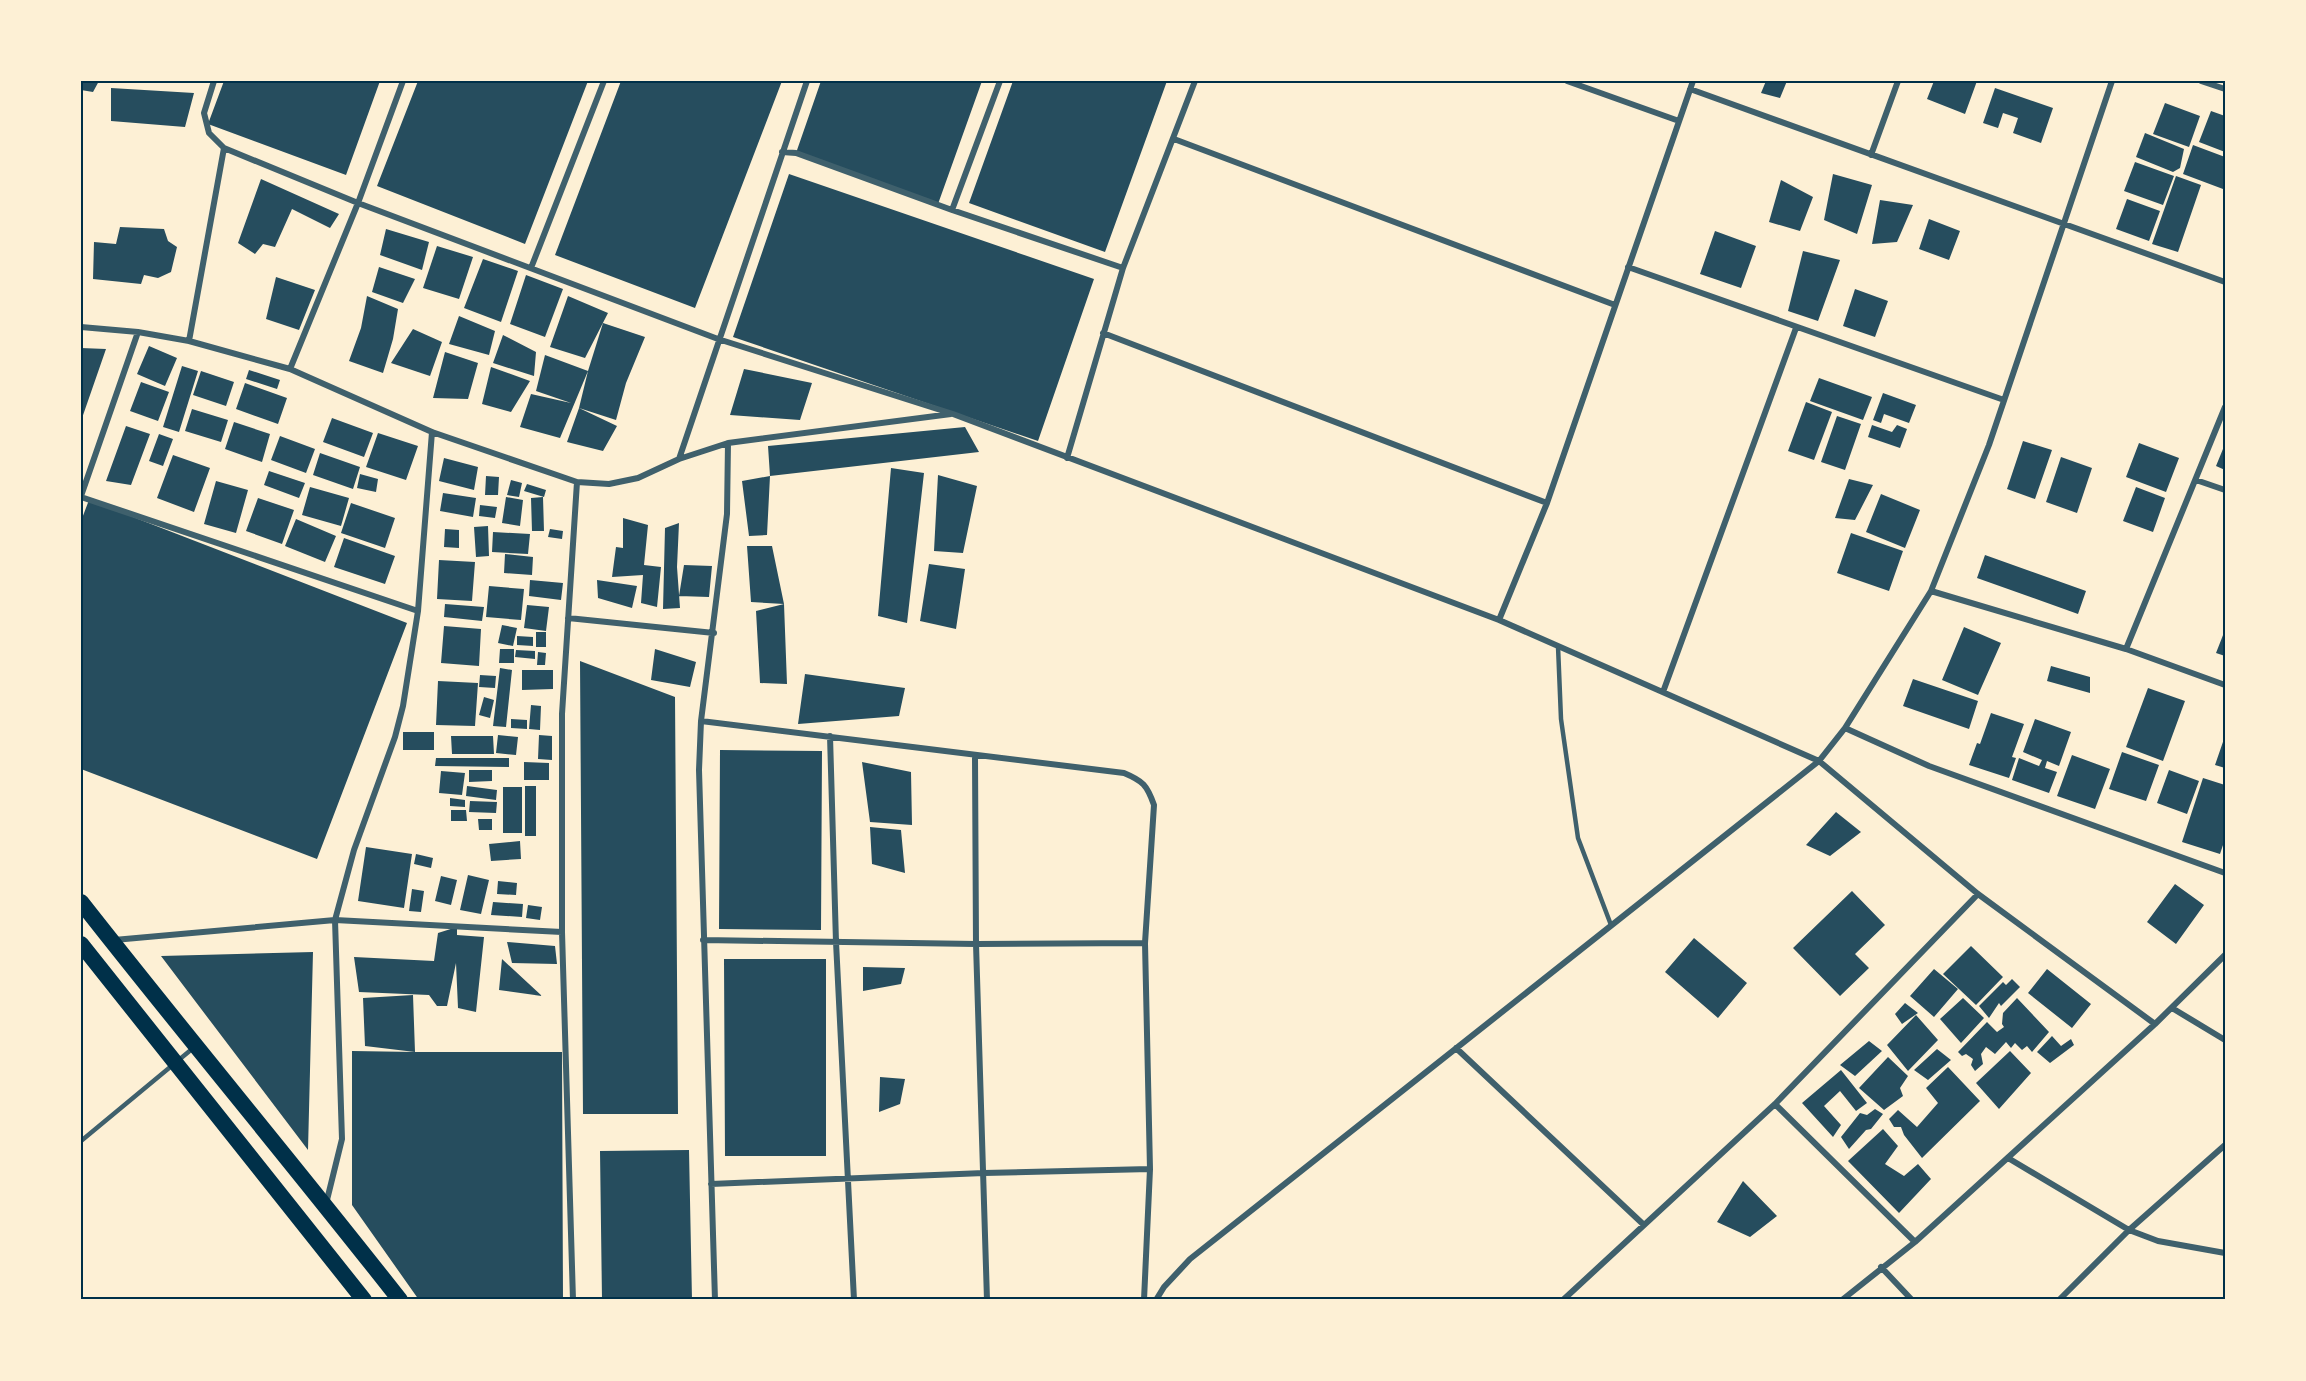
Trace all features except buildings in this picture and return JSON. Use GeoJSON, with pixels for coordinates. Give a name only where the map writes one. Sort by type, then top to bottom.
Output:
{"type":"FeatureCollection","features":[{"type":"Feature","properties":{"kind":"highway"},"geometry":{"type":"LineString","coordinates":[[81,902],[195,1047],[326,1204],[400,1300]]}},
{"type":"Feature","properties":{"kind":"highway"},"geometry":{"type":"LineString","coordinates":[[81,944],[364,1300]]}},
{"type":"Feature","properties":{"kind":"street"},"geometry":{"type":"LineString","coordinates":[[214,81],[204,113],[209,133],[224,148],[358,203],[718,339],[953,414],[1499,620],[1819,761],[1978,894],[2156,1024]]}},
{"type":"Feature","properties":{"kind":"street"},"geometry":{"type":"LineString","coordinates":[[290,369],[358,203],[403,81]]}},
{"type":"Feature","properties":{"kind":"street"},"geometry":{"type":"LineString","coordinates":[[531,268],[604,81]]}},
{"type":"Feature","properties":{"kind":"street"},"geometry":{"type":"LineString","coordinates":[[679,459],[807,81]]}},
{"type":"Feature","properties":{"kind":"street"},"geometry":{"type":"LineString","coordinates":[[952,210],[1000,81]]}},
{"type":"Feature","properties":{"kind":"street"},"geometry":{"type":"LineString","coordinates":[[1067,458],[1123,268],[1195,81]]}},
{"type":"Feature","properties":{"kind":"street"},"geometry":{"type":"LineString","coordinates":[[1567,81],[1678,121]]}},
{"type":"Feature","properties":{"kind":"street"},"geometry":{"type":"LineString","coordinates":[[1499,620],[1547,503],[1693,81]]}},
{"type":"Feature","properties":{"kind":"street"},"geometry":{"type":"LineString","coordinates":[[1871,155],[1898,81]]}},
{"type":"Feature","properties":{"kind":"street"},"geometry":{"type":"LineString","coordinates":[[1156,1300],[1164,1287],[1190,1259],[1819,761],[1845,728],[1931,591],[1989,445],[2112,81]]}},
{"type":"Feature","properties":{"kind":"street"},"geometry":{"type":"LineString","coordinates":[[2201,81],[2225,89]]}},
{"type":"Feature","properties":{"kind":"street"},"geometry":{"type":"LineString","coordinates":[[1690,89],[2225,282]]}},
{"type":"Feature","properties":{"kind":"street"},"geometry":{"type":"LineString","coordinates":[[1174,139],[1615,305]]}},
{"type":"Feature","properties":{"kind":"street"},"geometry":{"type":"LineString","coordinates":[[189,340],[224,148]]}},
{"type":"Feature","properties":{"kind":"street"},"geometry":{"type":"LineString","coordinates":[[782,152],[796,153],[952,210],[1123,268]]}},
{"type":"Feature","properties":{"kind":"street"},"geometry":{"type":"LineString","coordinates":[[1628,267],[2004,400]]}},
{"type":"Feature","properties":{"kind":"street"},"geometry":{"type":"LineString","coordinates":[[81,327],[138,332],[189,340],[290,369],[432,432],[576,482],[609,484],[638,478],[679,459],[728,443],[953,414]]}},
{"type":"Feature","properties":{"kind":"street"},"geometry":{"type":"LineString","coordinates":[[1663,692],[1796,328]]}},
{"type":"Feature","properties":{"kind":"street"},"geometry":{"type":"LineString","coordinates":[[138,332],[81,496],[418,611]]}},
{"type":"Feature","properties":{"kind":"street"},"geometry":{"type":"LineString","coordinates":[[1103,333],[1547,503]]}},
{"type":"Feature","properties":{"kind":"street"},"geometry":{"type":"LineString","coordinates":[[2126,649],[2225,406]]}},
{"type":"Feature","properties":{"kind":"street"},"geometry":{"type":"LineString","coordinates":[[326,1204],[342,1139],[335,920],[354,850],[395,737],[403,706],[418,611],[432,432]]}},
{"type":"Feature","properties":{"kind":"street"},"geometry":{"type":"LineString","coordinates":[[715,1300],[699,770],[701,722],[714,633],[727,514],[728,443]]}},
{"type":"Feature","properties":{"kind":"street"},"geometry":{"type":"LineString","coordinates":[[2196,480],[2225,490]]}},
{"type":"Feature","properties":{"kind":"street"},"geometry":{"type":"LineString","coordinates":[[573,1300],[562,932],[562,714],[576,482]]}},
{"type":"Feature","properties":{"kind":"street"},"geometry":{"type":"LineString","coordinates":[[1931,591],[2126,649],[2225,685]]}},
{"type":"Feature","properties":{"kind":"street"},"geometry":{"type":"LineString","coordinates":[[568,618],[714,633]]}},
{"type":"Feature","properties":{"kind":"street"},"geometry":{"type":"LineString","coordinates":[[701,722],[830,736],[975,757],[1124,772],[1141,781],[1149,791],[1154,805],[1145,943],[1150,1169],[1144,1300]]}},
{"type":"Feature","properties":{"kind":"street"},"geometry":{"type":"LineString","coordinates":[[1845,728],[1929,766],[2225,873]]}},
{"type":"Feature","properties":{"kind":"street"},"geometry":{"type":"LineString","coordinates":[[830,736],[836,942],[854,1300]]}},
{"type":"Feature","properties":{"kind":"street"},"geometry":{"type":"LineString","coordinates":[[975,757],[976,944],[987,1300]]}},
{"type":"Feature","properties":{"kind":"street"},"geometry":{"type":"LineString","coordinates":[[1563,1300],[1775,1104],[1978,894]]}},
{"type":"Feature","properties":{"kind":"street"},"geometry":{"type":"LineString","coordinates":[[111,940],[335,920],[562,932]]}},
{"type":"Feature","properties":{"kind":"street"},"geometry":{"type":"LineString","coordinates":[[703,940],[976,944],[1145,943]]}},
{"type":"Feature","properties":{"kind":"street"},"geometry":{"type":"LineString","coordinates":[[1842,1300],[1915,1242],[2156,1024],[2225,955]]}},
{"type":"Feature","properties":{"kind":"street"},"geometry":{"type":"LineString","coordinates":[[2172,1008],[2225,1040]]}},
{"type":"Feature","properties":{"kind":"street"},"geometry":{"type":"LineString","coordinates":[[1456,1048],[1644,1225]]}},
{"type":"Feature","properties":{"kind":"street"},"geometry":{"type":"LineString","coordinates":[[1775,1104],[1915,1242]]}},
{"type":"Feature","properties":{"kind":"street"},"geometry":{"type":"LineString","coordinates":[[2059,1300],[2129,1230],[2225,1145]]}},
{"type":"Feature","properties":{"kind":"street"},"geometry":{"type":"LineString","coordinates":[[2008,1158],[2129,1230],[2158,1241],[2225,1253]]}},
{"type":"Feature","properties":{"kind":"street"},"geometry":{"type":"LineString","coordinates":[[711,1185],[984,1173],[1150,1169]]}},
{"type":"Feature","properties":{"kind":"street"},"geometry":{"type":"LineString","coordinates":[[1881,1267],[1912,1300]]}},
{"type":"Feature","properties":{"kind":"lane"},"geometry":{"type":"LineString","coordinates":[[1558,646],[1561,719],[1578,838],[1611,925]]}},
{"type":"Feature","properties":{"kind":"lane"},"geometry":{"type":"LineString","coordinates":[[81,1141],[195,1047]]}}]}
